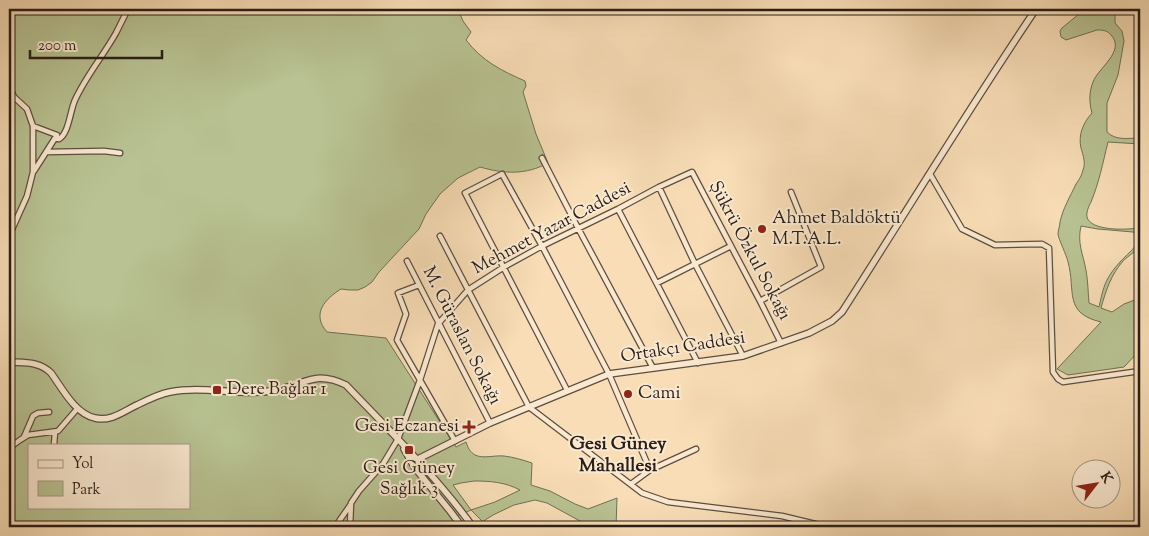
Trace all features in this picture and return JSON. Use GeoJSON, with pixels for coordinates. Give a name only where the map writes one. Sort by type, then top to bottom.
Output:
{"type":"FeatureCollection","features":[{"type":"Feature","properties":{"kind":"street"},"geometry":{"type":"LineString","coordinates":[[56,138],[62,138],[69,122],[70,110],[83,85],[116,33],[128,9]]}},
{"type":"Feature","properties":{"kind":"street","name":"Ortakçı Caddesi"},"geometry":{"type":"LineString","coordinates":[[416,460],[490,423],[608,374],[743,356],[809,333],[832,321],[842,312],[988,80],[1036,9]]}},
{"type":"Feature","properties":{"kind":"street"},"geometry":{"type":"LineString","coordinates":[[9,85],[14,97],[27,108],[33,126],[34,172]]}},
{"type":"Feature","properties":{"kind":"street"},"geometry":{"type":"LineString","coordinates":[[33,126],[57,135],[56,138]]}},
{"type":"Feature","properties":{"kind":"street"},"geometry":{"type":"LineString","coordinates":[[9,236],[27,196],[34,172],[56,138]]}},
{"type":"Feature","properties":{"kind":"street"},"geometry":{"type":"LineString","coordinates":[[46,152],[104,151],[120,153]]}},
{"type":"Feature","properties":{"kind":"street"},"geometry":{"type":"LineString","coordinates":[[542,158],[653,368]]}},
{"type":"Feature","properties":{"kind":"street","name":"Mehmet Yazar Caddesi"},"geometry":{"type":"LineString","coordinates":[[335,527],[359,491],[383,464],[398,439],[438,324],[468,290],[542,246],[692,172]]}},
{"type":"Feature","properties":{"kind":"street","name":"Şükrü Özkul Sokağı"},"geometry":{"type":"LineString","coordinates":[[692,172],[781,343]]}},
{"type":"Feature","properties":{"kind":"street"},"geometry":{"type":"LineString","coordinates":[[568,390],[465,192],[502,174],[542,246],[608,374],[650,470]]}},
{"type":"Feature","properties":{"kind":"street"},"geometry":{"type":"LineString","coordinates":[[930,174],[962,229],[995,245],[1042,244],[1049,248],[1054,372],[1058,379],[1063,382],[1140,371]]}},
{"type":"Feature","properties":{"kind":"street"},"geometry":{"type":"LineString","coordinates":[[659,187],[695,264],[743,356]]}},
{"type":"Feature","properties":{"kind":"street"},"geometry":{"type":"LineString","coordinates":[[760,301],[821,267],[791,192]]}},
{"type":"Feature","properties":{"kind":"street"},"geometry":{"type":"LineString","coordinates":[[618,209],[698,363]]}},
{"type":"Feature","properties":{"kind":"street"},"geometry":{"type":"LineString","coordinates":[[440,236],[529,406],[642,493],[668,502],[782,516],[828,527]]}},
{"type":"Feature","properties":{"kind":"street"},"geometry":{"type":"LineString","coordinates":[[657,284],[731,246]]}},
{"type":"Feature","properties":{"kind":"street","name":"M. Güraslan Sokağı"},"geometry":{"type":"LineString","coordinates":[[407,261],[490,423]]}},
{"type":"Feature","properties":{"kind":"street"},"geometry":{"type":"LineString","coordinates":[[419,285],[398,293],[406,314],[398,340],[455,441]]}},
{"type":"Feature","properties":{"kind":"street"},"geometry":{"type":"LineString","coordinates":[[9,362],[34,363],[46,368],[77,409],[96,419],[107,419],[168,392],[202,389],[239,392],[276,390],[315,378],[334,379],[346,385],[398,439],[458,505],[473,527]]}},
{"type":"Feature","properties":{"kind":"street"},"geometry":{"type":"LineString","coordinates":[[9,448],[24,437],[33,434],[55,432],[61,428],[77,409]]}},
{"type":"Feature","properties":{"kind":"street"},"geometry":{"type":"LineString","coordinates":[[24,437],[33,416],[38,413],[49,412]]}},
{"type":"Feature","properties":{"kind":"street"},"geometry":{"type":"LineString","coordinates":[[54,444],[55,432]]}},
{"type":"Feature","properties":{"kind":"street"},"geometry":{"type":"LineString","coordinates":[[398,439],[415,468],[462,527]]}},
{"type":"Feature","properties":{"kind":"street"},"geometry":{"type":"LineString","coordinates":[[631,484],[650,470],[696,449]]}},
{"type":"Feature","properties":{"kind":"street"},"geometry":{"type":"LineString","coordinates":[[350,527],[351,503]]}},
{"type":"Feature","properties":{"kind":"green space"},"geometry":{"type":"Polygon","coordinates":[[[9,9],[458,9],[463,21],[471,32],[466,40],[472,47],[493,65],[525,81],[526,86],[523,92],[536,134],[548,163],[531,170],[515,172],[480,167],[458,178],[440,194],[426,214],[419,229],[372,282],[358,290],[341,289],[325,302],[320,313],[322,325],[327,332],[386,338],[456,447],[466,442],[470,451],[478,456],[504,456],[532,463],[531,485],[550,491],[588,509],[617,498],[616,527],[591,527],[547,503],[535,500],[514,505],[483,522],[471,510],[452,519],[458,527],[9,527],[9,9]],[[486,481],[453,485],[471,510],[495,502],[520,490],[486,481]]]}},
{"type":"Feature","properties":{"kind":"green space"},"geometry":{"type":"Polygon","coordinates":[[[1085,9],[1115,9],[1115,23],[1122,31],[1124,41],[1118,75],[1107,103],[1107,132],[1118,138],[1140,138],[1140,144],[1108,142],[1099,180],[1088,209],[1087,217],[1095,225],[1125,229],[1137,228],[1140,213],[1140,245],[1123,261],[1115,272],[1101,308],[1112,312],[1124,304],[1140,298],[1140,350],[1124,367],[1068,375],[1057,369],[1101,322],[1089,318],[1076,307],[1073,300],[1068,262],[1058,233],[1063,212],[1084,167],[1080,138],[1084,125],[1092,113],[1090,97],[1092,86],[1096,77],[1110,59],[1115,47],[1115,41],[1111,35],[1103,30],[1097,30],[1066,40],[1061,37],[1060,31],[1085,9]],[[1081,226],[1080,238],[1087,274],[1089,303],[1099,307],[1108,278],[1135,247],[1139,238],[1133,232],[1081,226]]]}},
{"type":"Feature","properties":{"kind":"place","name":"Ahmet Baldöktü M.T.A.L."},"geometry":{"type":"Point","coordinates":[762,229]}},
{"type":"Feature","properties":{"kind":"place","name":"Dere Bağlar 1"},"geometry":{"type":"Point","coordinates":[217,390]}},
{"type":"Feature","properties":{"kind":"place","name":"Cami"},"geometry":{"type":"Point","coordinates":[628,394]}},
{"type":"Feature","properties":{"kind":"place","name":"Gesi Eczanesi"},"geometry":{"type":"Point","coordinates":[469,427]}},
{"type":"Feature","properties":{"kind":"place","name":"Gesi Güney Sağlık 3"},"geometry":{"type":"Point","coordinates":[409,450]}},
{"type":"Feature","properties":{"kind":"district","name":"Gesi Güney Mahallesi"},"geometry":{"type":"Point","coordinates":[618,455]}}]}
